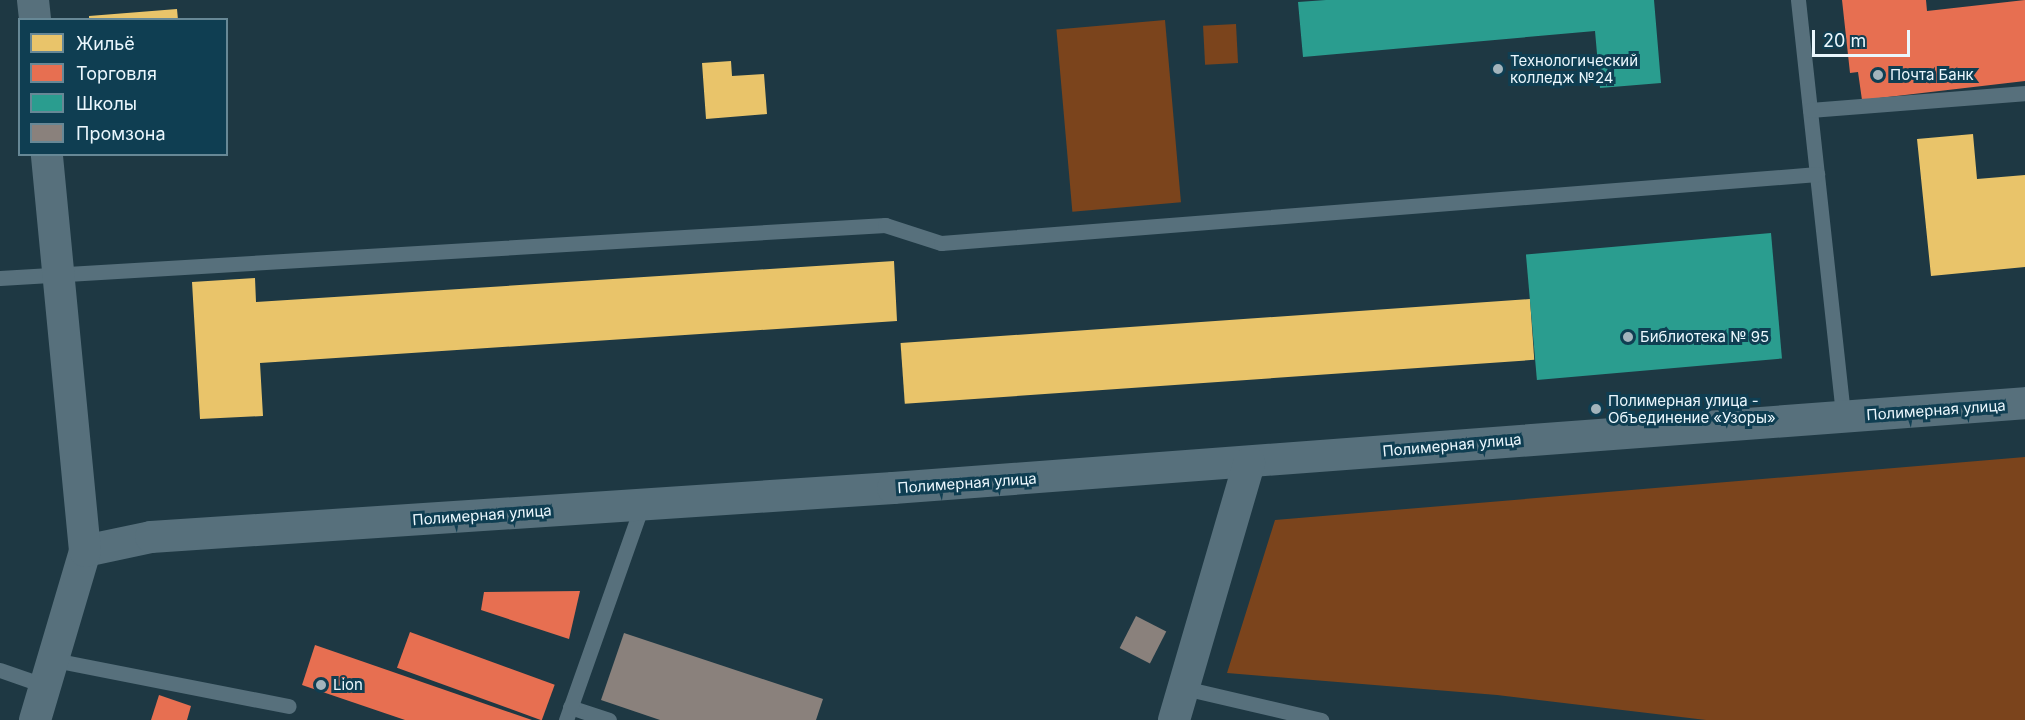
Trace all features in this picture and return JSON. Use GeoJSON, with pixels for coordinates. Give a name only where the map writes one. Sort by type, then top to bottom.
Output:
{"type":"FeatureCollection","features":[{"type":"Feature","properties":{"kind":"street"},"geometry":{"type":"LineString","coordinates":[[33,0],[35,18]]}},
{"type":"Feature","properties":{"kind":"street"},"geometry":{"type":"LineString","coordinates":[[35,720],[85,551],[47,156]]}},
{"type":"Feature","properties":{"kind":"street","name":"Полимерная улица"},"geometry":{"type":"LineString","coordinates":[[85,551],[151,537],[1249,463],[2025,403]]}},
{"type":"Feature","properties":{"kind":"street"},"geometry":{"type":"LineString","coordinates":[[1174,720],[1249,463]]}},
{"type":"Feature","properties":{"kind":"lane"},"geometry":{"type":"LineString","coordinates":[[1798,0],[1844,417]]}},
{"type":"Feature","properties":{"kind":"lane"},"geometry":{"type":"LineString","coordinates":[[1810,110],[2025,93]]}},
{"type":"Feature","properties":{"kind":"lane"},"geometry":{"type":"LineString","coordinates":[[0,278],[885,225],[941,243],[1817,174]]}},
{"type":"Feature","properties":{"kind":"lane"},"geometry":{"type":"LineString","coordinates":[[609,720],[568,714],[642,505]]}},
{"type":"Feature","properties":{"kind":"lane"},"geometry":{"type":"LineString","coordinates":[[0,670],[50,673],[289,706]]}},
{"type":"Feature","properties":{"kind":"lane"},"geometry":{"type":"LineString","coordinates":[[1184,688],[1321,720]]}},
{"type":"Feature","properties":{"kind":"shaded area"},"geometry":{"type":"Polygon","coordinates":[[[1165,20],[1181,202],[1072,212],[1056,29],[1165,20]]]}},
{"type":"Feature","properties":{"kind":"shaded area"},"geometry":{"type":"Polygon","coordinates":[[[1236,24],[1238,63],[1205,65],[1203,26],[1236,24]]]}},
{"type":"Feature","properties":{"kind":"shaded area"},"geometry":{"type":"Polygon","coordinates":[[[2025,457],[2025,720],[1706,720],[1497,695],[1227,673],[1275,520],[2025,457]]]}},
{"type":"Feature","properties":{"kind":"building: Жильё"},"geometry":{"type":"Polygon","coordinates":[[[177,9],[178,18],[89,18],[89,16],[177,9]]]}},
{"type":"Feature","properties":{"kind":"building: Жильё"},"geometry":{"type":"Polygon","coordinates":[[[731,61],[732,76],[764,74],[767,114],[706,119],[702,63],[731,61]]]}},
{"type":"Feature","properties":{"kind":"building: Жильё"},"geometry":{"type":"Polygon","coordinates":[[[1973,134],[1977,179],[2025,175],[2025,267],[1931,276],[1917,139],[1973,134]]]}},
{"type":"Feature","properties":{"kind":"building: Жильё"},"geometry":{"type":"Polygon","coordinates":[[[894,261],[897,321],[260,363],[263,416],[200,419],[192,282],[255,278],[256,302],[894,261]]]}},
{"type":"Feature","properties":{"kind":"building: Жильё"},"geometry":{"type":"Polygon","coordinates":[[[1530,299],[1534,360],[905,404],[901,343],[1530,299]]]}},
{"type":"Feature","properties":{"kind":"building: Торговля"},"geometry":{"type":"Polygon","coordinates":[[[1842,0],[1926,0],[1927,11],[2025,0],[2025,81],[1862,100],[1858,72],[1850,73],[1842,0]]]}},
{"type":"Feature","properties":{"kind":"building: Торговля"},"geometry":{"type":"Polygon","coordinates":[[[580,591],[569,639],[481,610],[484,592],[580,591]]]}},
{"type":"Feature","properties":{"kind":"building: Торговля"},"geometry":{"type":"Polygon","coordinates":[[[410,632],[555,685],[541,720],[397,668],[410,632]]]}},
{"type":"Feature","properties":{"kind":"building: Торговля"},"geometry":{"type":"Polygon","coordinates":[[[315,645],[532,720],[405,720],[302,685],[315,645]]]}},
{"type":"Feature","properties":{"kind":"building: Торговля"},"geometry":{"type":"Polygon","coordinates":[[[159,695],[191,706],[187,720],[151,720],[159,695]]]}},
{"type":"Feature","properties":{"kind":"building: Школы"},"geometry":{"type":"Polygon","coordinates":[[[1326,0],[1654,0],[1661,83],[1600,88],[1595,31],[1303,57],[1298,2],[1326,0]]]}},
{"type":"Feature","properties":{"kind":"building: Школы"},"geometry":{"type":"Polygon","coordinates":[[[1771,233],[1782,359],[1537,380],[1526,254],[1771,233]]]}},
{"type":"Feature","properties":{"kind":"building: Промзона"},"geometry":{"type":"Polygon","coordinates":[[[1136,616],[1166,631],[1150,664],[1120,648],[1136,616]]]}},
{"type":"Feature","properties":{"kind":"building: Промзона"},"geometry":{"type":"Polygon","coordinates":[[[624,633],[823,699],[816,720],[660,720],[601,700],[624,633]]]}},
{"type":"Feature","properties":{"kind":"place","name":"Технологический колледж №24"},"geometry":{"type":"Point","coordinates":[1498,69]}},
{"type":"Feature","properties":{"kind":"place","name":"Почта Банк"},"geometry":{"type":"Point","coordinates":[1878,75]}},
{"type":"Feature","properties":{"kind":"place","name":"Библиотека № 95"},"geometry":{"type":"Point","coordinates":[1628,337]}},
{"type":"Feature","properties":{"kind":"place","name":"Полимерная улица - Объединение «Узоры»"},"geometry":{"type":"Point","coordinates":[1596,409]}},
{"type":"Feature","properties":{"kind":"place","name":"Lion"},"geometry":{"type":"Point","coordinates":[321,685]}}]}
